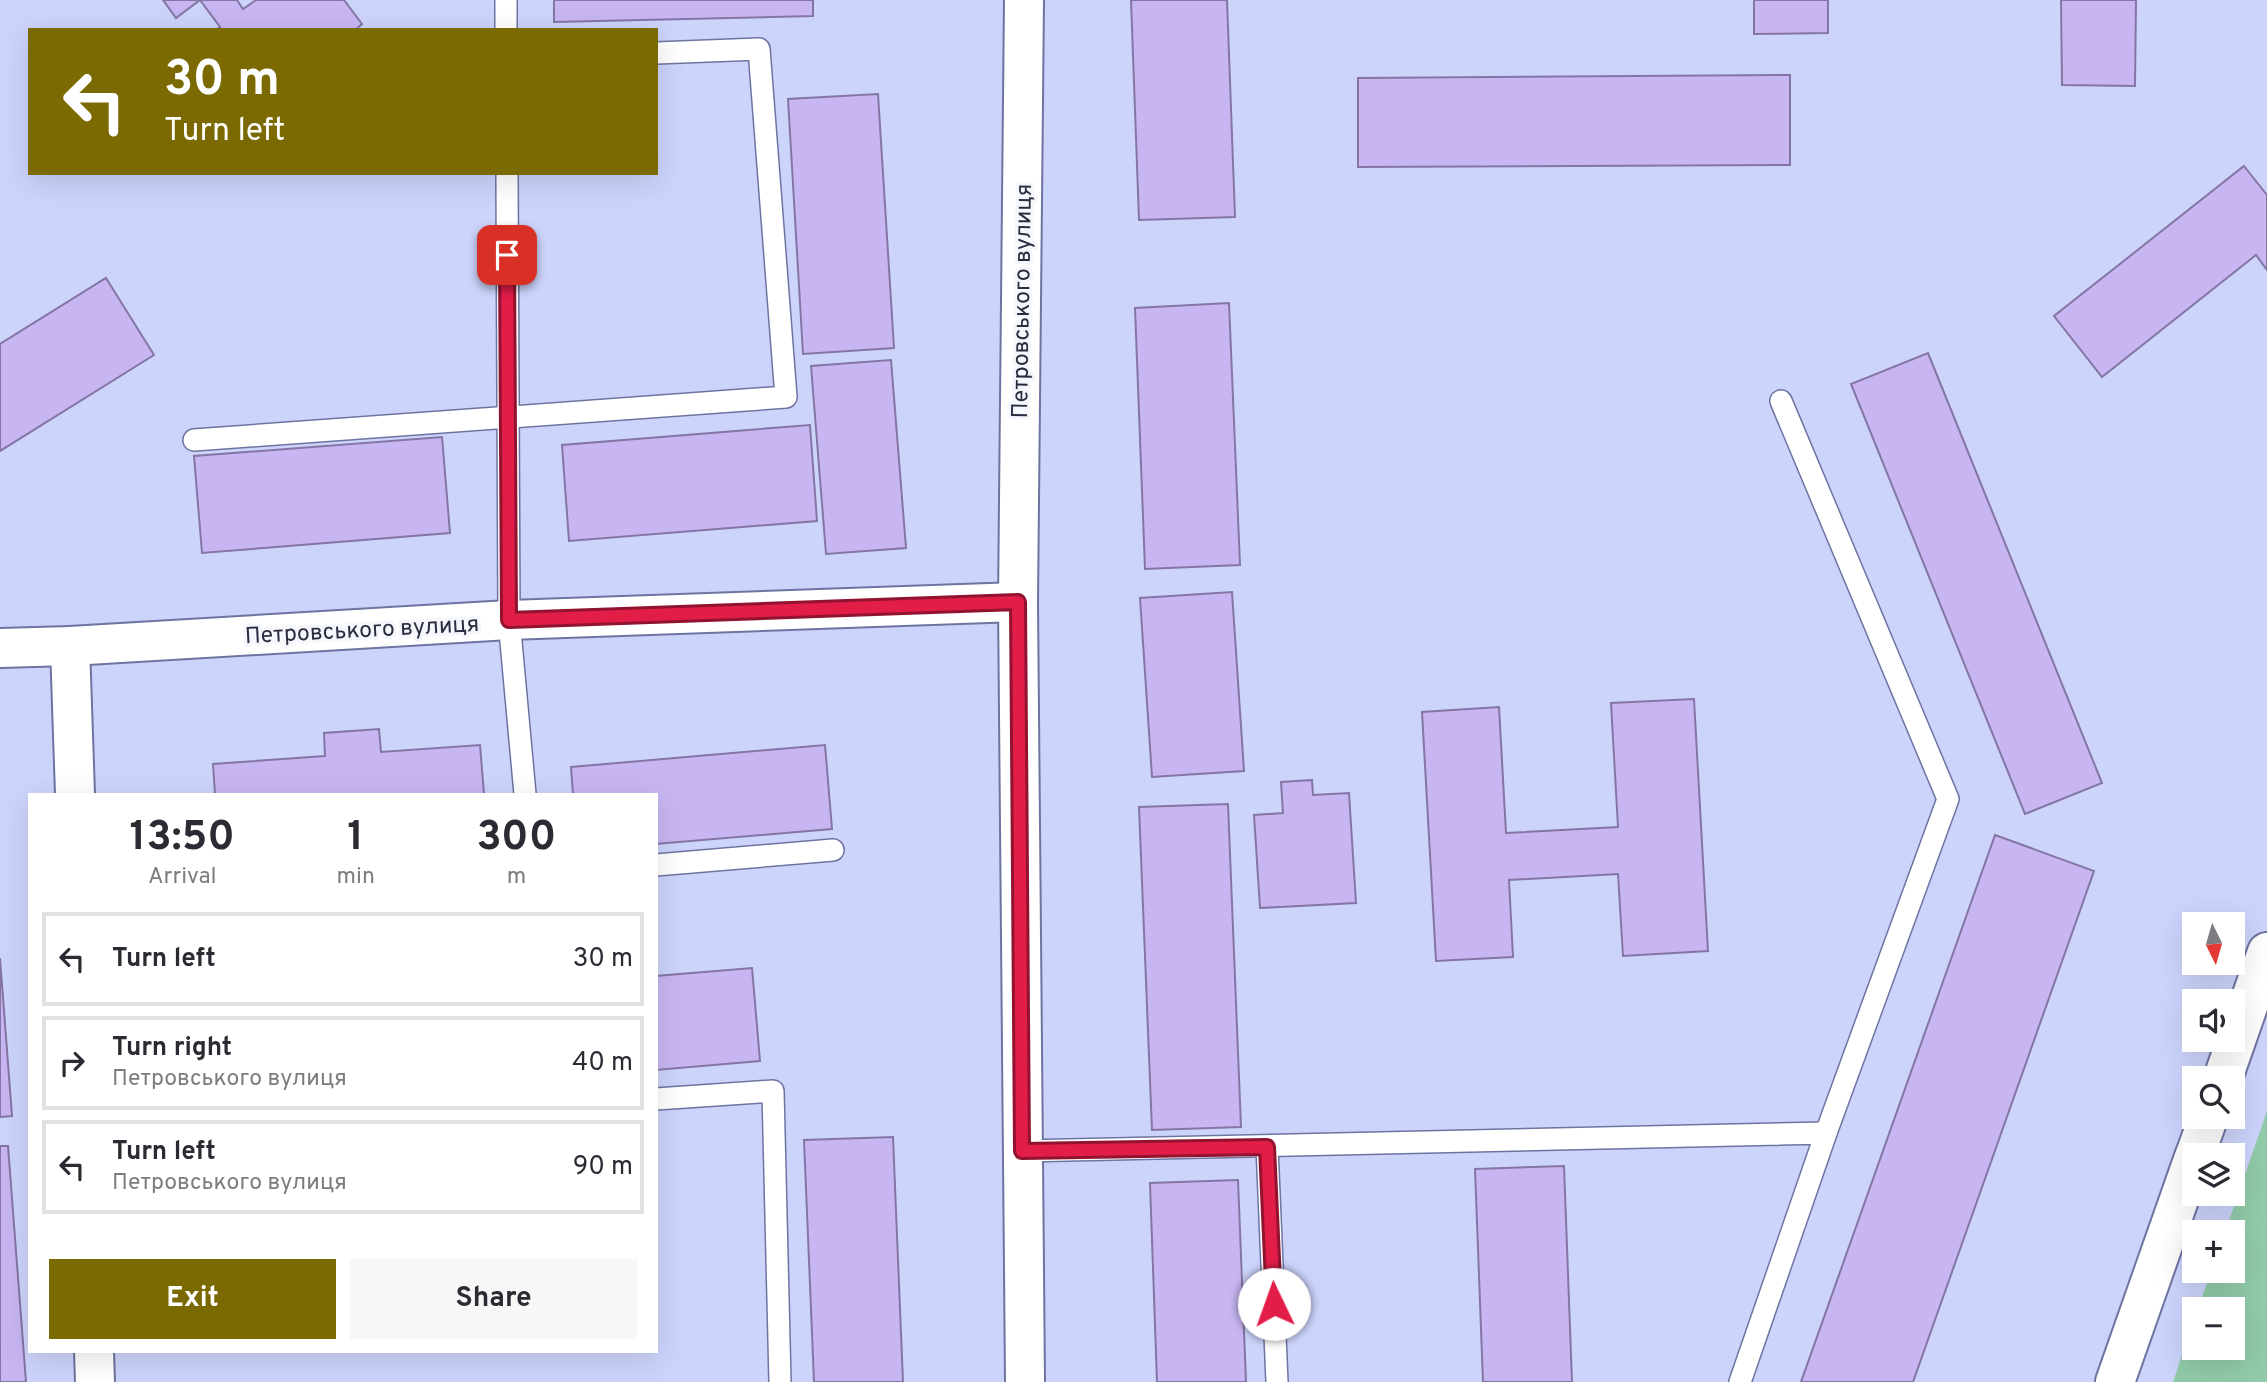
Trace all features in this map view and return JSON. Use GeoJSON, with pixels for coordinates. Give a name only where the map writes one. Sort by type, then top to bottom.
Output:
{"type":"FeatureCollection","features":[{"type":"Feature","properties":{"kind":"main road","name":"Петровського вулиця"},"geometry":{"type":"LineString","coordinates":[[1024,0],[1018,602],[1025,1382]]}},
{"type":"Feature","properties":{"kind":"main road","name":"Петровського вулиця"},"geometry":{"type":"LineString","coordinates":[[0,648],[509,620],[1018,602]]}},
{"type":"Feature","properties":{"kind":"main road"},"geometry":{"type":"LineString","coordinates":[[69,646],[75,793]]}},
{"type":"Feature","properties":{"kind":"main road"},"geometry":{"type":"LineString","coordinates":[[2226,1066],[2267,952]]}},
{"type":"Feature","properties":{"kind":"main road"},"geometry":{"type":"LineString","coordinates":[[2115,1382],[2182,1193]]}},
{"type":"Feature","properties":{"kind":"main road"},"geometry":{"type":"LineString","coordinates":[[94,1353],[95,1382]]}},
{"type":"Feature","properties":{"kind":"lane"},"geometry":{"type":"LineString","coordinates":[[506,0],[506,28]]}},
{"type":"Feature","properties":{"kind":"lane"},"geometry":{"type":"LineString","coordinates":[[194,440],[786,397],[760,49],[658,53]]}},
{"type":"Feature","properties":{"kind":"lane"},"geometry":{"type":"LineString","coordinates":[[507,175],[509,620],[525,793]]}},
{"type":"Feature","properties":{"kind":"lane"},"geometry":{"type":"LineString","coordinates":[[1740,1382],[1826,1133],[1948,799],[1781,401]]}},
{"type":"Feature","properties":{"kind":"lane"},"geometry":{"type":"LineString","coordinates":[[658,865],[833,850]]}},
{"type":"Feature","properties":{"kind":"lane"},"geometry":{"type":"LineString","coordinates":[[658,1099],[773,1091],[780,1382]]}},
{"type":"Feature","properties":{"kind":"lane"},"geometry":{"type":"LineString","coordinates":[[1022,1151],[1826,1133]]}},
{"type":"Feature","properties":{"kind":"lane"},"geometry":{"type":"LineString","coordinates":[[1267,1147],[1277,1382]]}},
{"type":"Feature","properties":{"kind":"green space"},"geometry":{"type":"Polygon","coordinates":[[[2267,1111],[2267,1382],[2173,1382],[2182,1355],[2182,1360],[2245,1360],[2245,1297],[2202,1297],[2207,1283],[2245,1283],[2245,1220],[2229,1220],[2234,1206],[2245,1206],[2245,1174],[2267,1111]]]}},
{"type":"Feature","properties":{"kind":"building"},"geometry":{"type":"Polygon","coordinates":[[[163,0],[200,0],[176,18],[163,0]]]}},
{"type":"Feature","properties":{"kind":"building"},"geometry":{"type":"Polygon","coordinates":[[[200,0],[237,0],[243,9],[256,0],[344,0],[362,24],[357,28],[220,27],[200,0]]]}},
{"type":"Feature","properties":{"kind":"building"},"geometry":{"type":"Polygon","coordinates":[[[554,0],[813,0],[813,16],[554,22],[554,0]]]}},
{"type":"Feature","properties":{"kind":"building"},"geometry":{"type":"Polygon","coordinates":[[[1131,0],[1227,0],[1235,217],[1139,220],[1131,0]]]}},
{"type":"Feature","properties":{"kind":"building"},"geometry":{"type":"Polygon","coordinates":[[[1754,0],[1828,0],[1828,33],[1754,34],[1754,0]]]}},
{"type":"Feature","properties":{"kind":"building"},"geometry":{"type":"Polygon","coordinates":[[[2061,0],[2136,0],[2135,86],[2062,85],[2061,0]]]}},
{"type":"Feature","properties":{"kind":"building"},"geometry":{"type":"Polygon","coordinates":[[[1790,75],[1790,165],[1358,167],[1358,78],[1790,75]]]}},
{"type":"Feature","properties":{"kind":"building"},"geometry":{"type":"Polygon","coordinates":[[[878,94],[894,348],[803,354],[788,99],[878,94]]]}},
{"type":"Feature","properties":{"kind":"building"},"geometry":{"type":"Polygon","coordinates":[[[2244,166],[2267,195],[2267,270],[2256,255],[2102,377],[2054,316],[2244,166]]]}},
{"type":"Feature","properties":{"kind":"building"},"geometry":{"type":"Polygon","coordinates":[[[106,278],[154,355],[0,451],[0,344],[106,278]]]}},
{"type":"Feature","properties":{"kind":"building"},"geometry":{"type":"Polygon","coordinates":[[[1229,303],[1240,565],[1145,569],[1135,308],[1229,303]]]}},
{"type":"Feature","properties":{"kind":"building"},"geometry":{"type":"Polygon","coordinates":[[[1928,353],[2102,783],[2025,814],[1851,384],[1928,353]]]}},
{"type":"Feature","properties":{"kind":"building"},"geometry":{"type":"Polygon","coordinates":[[[891,360],[906,548],[826,554],[811,366],[891,360]]]}},
{"type":"Feature","properties":{"kind":"building"},"geometry":{"type":"Polygon","coordinates":[[[810,425],[817,521],[569,541],[562,445],[810,425]]]}},
{"type":"Feature","properties":{"kind":"building"},"geometry":{"type":"Polygon","coordinates":[[[442,437],[450,533],[202,553],[194,456],[442,437]]]}},
{"type":"Feature","properties":{"kind":"building"},"geometry":{"type":"Polygon","coordinates":[[[1232,592],[1244,771],[1152,777],[1140,598],[1232,592]]]}},
{"type":"Feature","properties":{"kind":"building"},"geometry":{"type":"Polygon","coordinates":[[[1694,699],[1708,951],[1623,956],[1618,874],[1509,880],[1513,957],[1436,961],[1422,712],[1499,707],[1506,833],[1618,827],[1611,703],[1694,699]]]}},
{"type":"Feature","properties":{"kind":"building"},"geometry":{"type":"Polygon","coordinates":[[[379,729],[381,752],[480,745],[484,793],[215,793],[213,764],[325,756],[324,733],[379,729]]]}},
{"type":"Feature","properties":{"kind":"building"},"geometry":{"type":"Polygon","coordinates":[[[825,745],[832,829],[658,844],[658,793],[573,793],[571,767],[825,745]]]}},
{"type":"Feature","properties":{"kind":"building"},"geometry":{"type":"Polygon","coordinates":[[[1312,780],[1313,795],[1349,793],[1356,903],[1260,908],[1254,815],[1283,813],[1281,782],[1312,780]]]}},
{"type":"Feature","properties":{"kind":"building"},"geometry":{"type":"Polygon","coordinates":[[[1228,804],[1241,1127],[1152,1130],[1139,807],[1228,804]]]}},
{"type":"Feature","properties":{"kind":"building"},"geometry":{"type":"Polygon","coordinates":[[[1995,835],[2094,871],[1913,1382],[1801,1382],[1995,835]]]}},
{"type":"Feature","properties":{"kind":"building"},"geometry":{"type":"Polygon","coordinates":[[[0,958],[12,1116],[0,1117],[0,958]]]}},
{"type":"Feature","properties":{"kind":"building"},"geometry":{"type":"Polygon","coordinates":[[[752,968],[760,1061],[658,1070],[658,976],[752,968]]]}},
{"type":"Feature","properties":{"kind":"building"},"geometry":{"type":"Polygon","coordinates":[[[893,1137],[903,1382],[814,1382],[804,1140],[893,1137]]]}},
{"type":"Feature","properties":{"kind":"building"},"geometry":{"type":"Polygon","coordinates":[[[0,1146],[8,1146],[26,1382],[0,1382],[0,1146]]]}},
{"type":"Feature","properties":{"kind":"building"},"geometry":{"type":"Polygon","coordinates":[[[1564,1166],[1572,1382],[1483,1382],[1475,1169],[1564,1166]]]}},
{"type":"Feature","properties":{"kind":"building"},"geometry":{"type":"Polygon","coordinates":[[[1238,1180],[1246,1382],[1157,1382],[1150,1183],[1238,1180]]]}},
{"type":"Feature","properties":{"kind":"route"},"geometry":{"type":"LineString","coordinates":[[507,255],[509,620],[1018,602],[1022,1151],[1267,1147],[1274,1304]]}}]}
